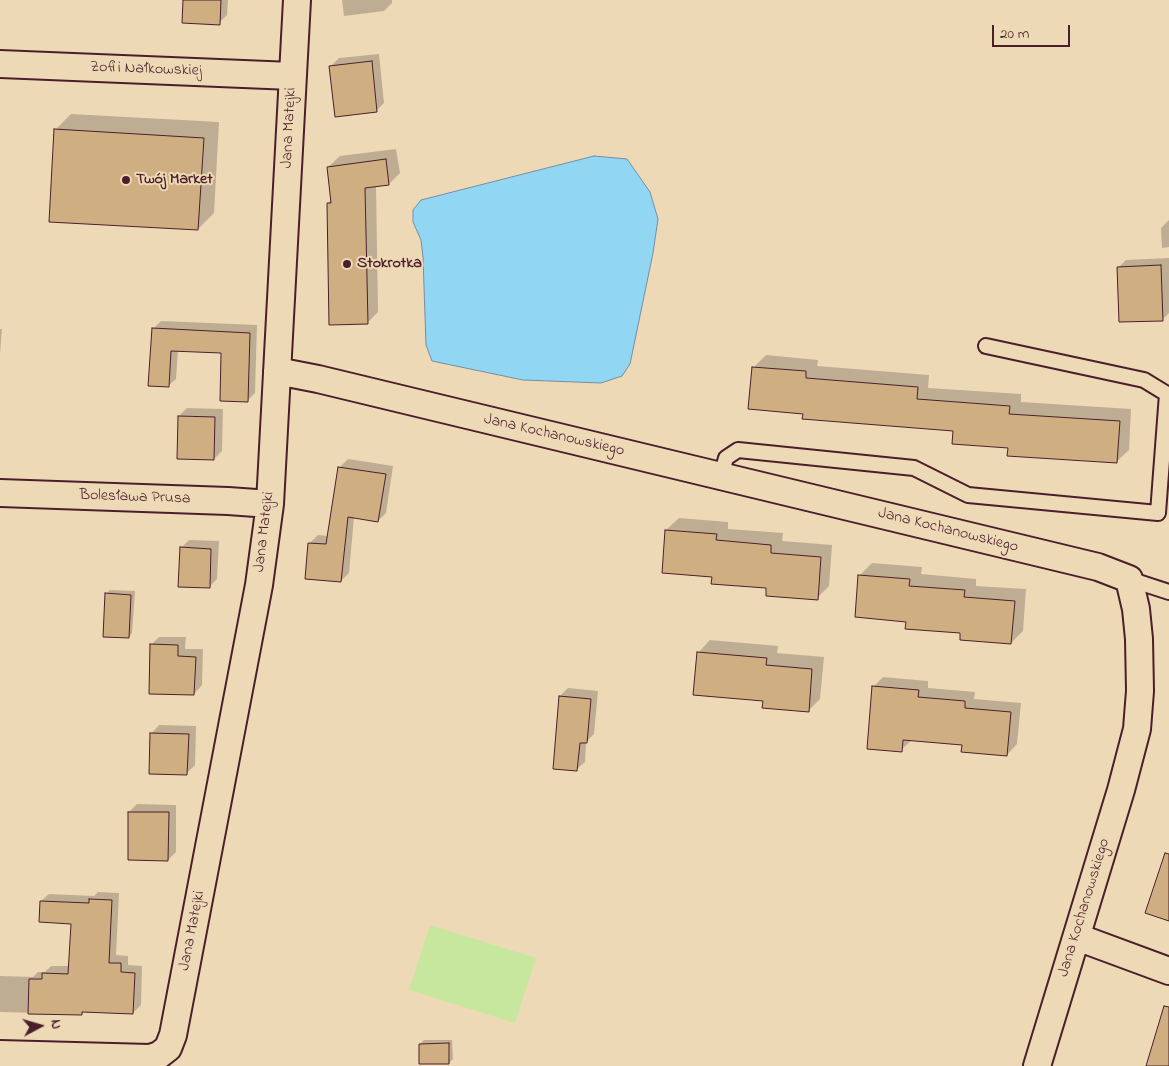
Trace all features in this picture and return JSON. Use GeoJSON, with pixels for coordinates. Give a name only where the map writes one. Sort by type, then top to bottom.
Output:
{"type":"FeatureCollection","features":[{"type":"Feature","properties":{"kind":"street","name":"Jana Matejki"},"geometry":{"type":"LineString","coordinates":[[0,1054],[150,1058],[168,1048],[173,1035],[259,585],[270,504],[297,0]]}},
{"type":"Feature","properties":{"kind":"street","name":"Zofii Nałkowskiej"},"geometry":{"type":"LineString","coordinates":[[0,64],[292,76]]}},
{"type":"Feature","properties":{"kind":"street","name":"Jana Kochanowskiego"},"geometry":{"type":"LineString","coordinates":[[277,371],[318,379],[1098,566],[1129,579],[1136,609],[1139,639],[1140,691],[1137,729],[1121,790],[1037,1066]]}},
{"type":"Feature","properties":{"kind":"street","name":"Bolesława Prusa"},"geometry":{"type":"LineString","coordinates":[[0,493],[228,500],[270,504]]}},
{"type":"Feature","properties":{"kind":"street"},"geometry":{"type":"LineString","coordinates":[[1077,937],[1169,971]]}},
{"type":"Feature","properties":{"kind":"lane"},"geometry":{"type":"LineString","coordinates":[[721,476],[726,458],[738,450],[914,468],[968,495],[1158,513],[1167,394],[1144,380],[986,346]]}},
{"type":"Feature","properties":{"kind":"lane"},"geometry":{"type":"LineString","coordinates":[[1129,579],[1169,592]]}},
{"type":"Feature","properties":{"kind":"green space"},"geometry":{"type":"Polygon","coordinates":[[[430,925],[536,958],[515,1023],[409,990],[430,925]]]}},
{"type":"Feature","properties":{"kind":"water"},"geometry":{"type":"Polygon","coordinates":[[[594,156],[627,159],[650,192],[658,219],[653,253],[630,364],[622,376],[601,383],[523,380],[432,361],[426,345],[421,240],[413,222],[413,210],[421,200],[594,156]]]}},
{"type":"Feature","properties":{"kind":"building"},"geometry":{"type":"Polygon","coordinates":[[[183,0],[221,0],[220,25],[182,23],[183,0]]]}},
{"type":"Feature","properties":{"kind":"building"},"geometry":{"type":"Polygon","coordinates":[[[372,61],[377,112],[335,117],[329,66],[372,61]]]}},
{"type":"Feature","properties":{"kind":"building","name":"Twój Market"},"geometry":{"type":"Polygon","coordinates":[[[54,129],[204,138],[198,230],[49,222],[54,129]]]}},
{"type":"Feature","properties":{"kind":"building","name":"Stokrotka"},"geometry":{"type":"Polygon","coordinates":[[[386,159],[389,185],[365,188],[368,324],[329,325],[327,203],[331,203],[327,167],[386,159]]]}},
{"type":"Feature","properties":{"kind":"building"},"geometry":{"type":"Polygon","coordinates":[[[1161,265],[1163,321],[1119,322],[1117,267],[1161,265]]]}},
{"type":"Feature","properties":{"kind":"building"},"geometry":{"type":"Polygon","coordinates":[[[152,328],[250,333],[248,402],[220,401],[221,353],[171,351],[169,387],[148,386],[152,328]]]}},
{"type":"Feature","properties":{"kind":"building"},"geometry":{"type":"Polygon","coordinates":[[[752,367],[806,371],[806,378],[918,387],[917,399],[1010,406],[1009,414],[1120,421],[1117,463],[1007,456],[1008,448],[952,444],[953,431],[802,419],[803,414],[748,409],[752,367]]]}},
{"type":"Feature","properties":{"kind":"building"},"geometry":{"type":"Polygon","coordinates":[[[178,416],[215,417],[214,460],[177,459],[178,416]]]}},
{"type":"Feature","properties":{"kind":"building"},"geometry":{"type":"Polygon","coordinates":[[[338,467],[386,474],[378,522],[348,517],[341,582],[305,579],[308,543],[326,544],[338,467]]]}},
{"type":"Feature","properties":{"kind":"building"},"geometry":{"type":"Polygon","coordinates":[[[665,530],[717,534],[716,540],[771,545],[771,553],[821,557],[818,600],[766,596],[766,588],[711,584],[712,577],[662,573],[665,530]]]}},
{"type":"Feature","properties":{"kind":"building"},"geometry":{"type":"Polygon","coordinates":[[[180,547],[211,549],[210,588],[178,587],[180,547]]]}},
{"type":"Feature","properties":{"kind":"building"},"geometry":{"type":"Polygon","coordinates":[[[858,575],[910,579],[909,586],[965,590],[964,597],[1015,601],[1011,644],[960,640],[960,633],[905,629],[906,622],[855,617],[858,575]]]}},
{"type":"Feature","properties":{"kind":"building"},"geometry":{"type":"Polygon","coordinates":[[[105,593],[131,595],[129,638],[103,637],[105,593]]]}},
{"type":"Feature","properties":{"kind":"building"},"geometry":{"type":"Polygon","coordinates":[[[150,644],[178,645],[178,656],[196,657],[194,695],[149,694],[150,644]]]}},
{"type":"Feature","properties":{"kind":"building"},"geometry":{"type":"Polygon","coordinates":[[[697,652],[767,658],[766,665],[812,669],[809,712],[762,708],[763,701],[693,695],[697,652]]]}},
{"type":"Feature","properties":{"kind":"building"},"geometry":{"type":"Polygon","coordinates":[[[872,686],[919,690],[918,697],[965,701],[965,708],[1011,712],[1007,756],[961,752],[962,745],[903,740],[902,752],[867,749],[872,686]]]}},
{"type":"Feature","properties":{"kind":"building"},"geometry":{"type":"Polygon","coordinates":[[[559,696],[591,699],[587,743],[580,743],[577,771],[553,769],[559,696]]]}},
{"type":"Feature","properties":{"kind":"building"},"geometry":{"type":"Polygon","coordinates":[[[150,733],[189,734],[187,775],[149,774],[150,733]]]}},
{"type":"Feature","properties":{"kind":"building"},"geometry":{"type":"Polygon","coordinates":[[[128,812],[169,812],[168,861],[128,860],[128,812]]]}},
{"type":"Feature","properties":{"kind":"building"},"geometry":{"type":"Polygon","coordinates":[[[1165,853],[1169,854],[1169,921],[1145,913],[1165,853]]]}},
{"type":"Feature","properties":{"kind":"building"},"geometry":{"type":"Polygon","coordinates":[[[89,899],[112,900],[109,963],[121,963],[121,972],[135,973],[133,1014],[82,1012],[82,1015],[28,1014],[29,979],[42,979],[42,973],[68,974],[71,924],[39,922],[40,901],[89,903],[89,899]]]}},
{"type":"Feature","properties":{"kind":"building"},"geometry":{"type":"Polygon","coordinates":[[[1164,1006],[1169,1007],[1169,1066],[1146,1066],[1164,1006]]]}},
{"type":"Feature","properties":{"kind":"building"},"geometry":{"type":"Polygon","coordinates":[[[449,1043],[449,1064],[419,1064],[419,1044],[449,1043]]]}},
{"type":"Feature","properties":{"kind":"place","name":"Twój Market"},"geometry":{"type":"Point","coordinates":[126,180]}},
{"type":"Feature","properties":{"kind":"place","name":"Stokrotka"},"geometry":{"type":"Point","coordinates":[347,264]}}]}
